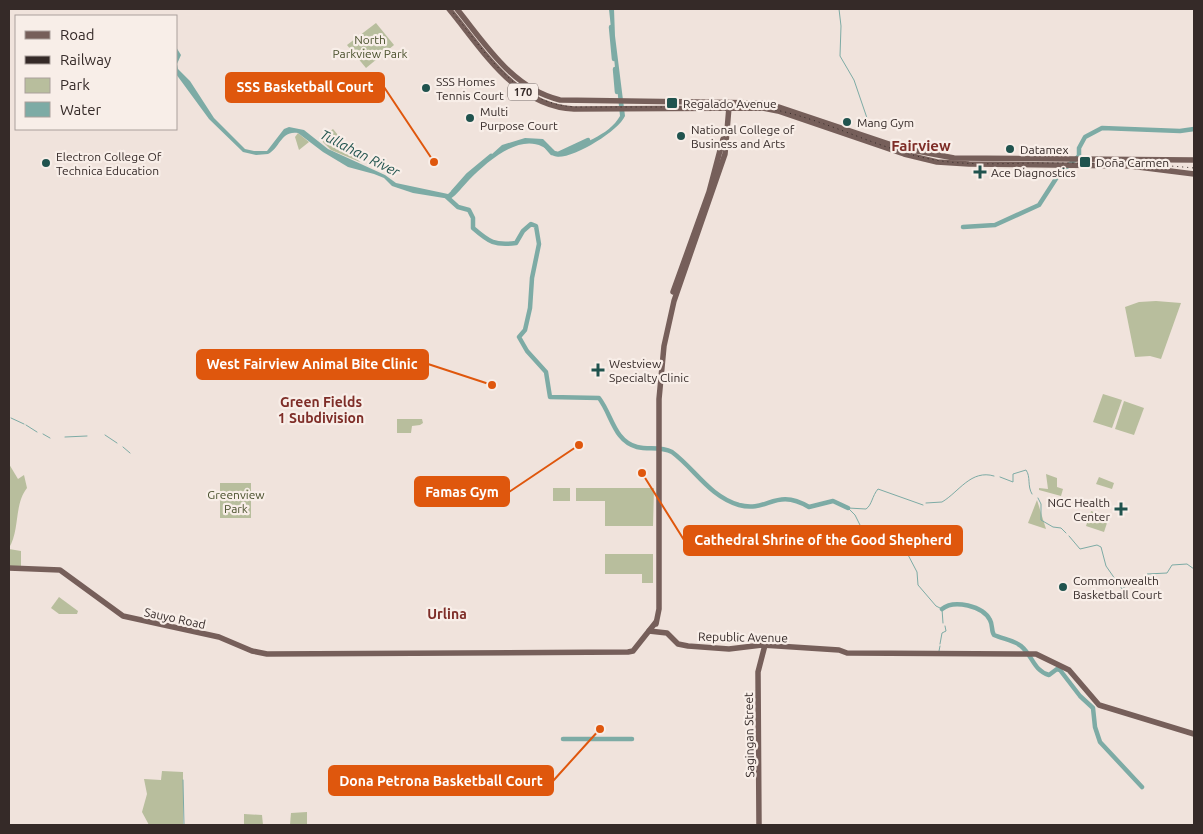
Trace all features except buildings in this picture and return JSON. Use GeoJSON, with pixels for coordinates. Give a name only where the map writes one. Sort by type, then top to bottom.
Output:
{"type":"FeatureCollection","features":[{"type":"Feature","properties":{"kind":"main road","name":"170"},"geometry":{"type":"LineString","coordinates":[[449,9],[505,77],[526,94],[561,107],[614,105],[766,106],[901,148],[936,156],[969,159],[1194,160]]}},
{"type":"Feature","properties":{"kind":"main road","name":"170"},"geometry":{"type":"LineString","coordinates":[[458,9],[513,76],[532,90],[561,100],[614,105]]}},
{"type":"Feature","properties":{"kind":"main road"},"geometry":{"type":"LineString","coordinates":[[656,631],[659,609],[657,448],[660,382],[667,328],[674,301],[725,154],[727,105]]}},
{"type":"Feature","properties":{"kind":"main road","name":"170"},"geometry":{"type":"LineString","coordinates":[[766,106],[895,151],[929,160],[969,164],[1128,166],[1194,174]]}},
{"type":"Feature","properties":{"kind":"main road","name":"Sauyo Road"},"geometry":{"type":"LineString","coordinates":[[9,568],[60,570],[124,616],[219,637],[255,652],[272,654],[349,652],[628,652],[633,651],[649,631]]}},
{"type":"Feature","properties":{"kind":"main road"},"geometry":{"type":"LineString","coordinates":[[649,631],[656,622]]}},
{"type":"Feature","properties":{"kind":"main road","name":"Republic Avenue"},"geometry":{"type":"LineString","coordinates":[[649,631],[667,633],[676,642],[684,646],[729,649],[765,645],[841,650],[847,653],[1027,653],[1067,668],[1099,705],[1194,734]]}},
{"type":"Feature","properties":{"kind":"main road","name":"Sagingan Street"},"geometry":{"type":"LineString","coordinates":[[759,825],[758,672],[765,645]]}},
{"type":"Feature","properties":{"kind":"green space","name":"North Parkview Park"},"geometry":{"type":"Polygon","coordinates":[[[376,23],[394,45],[366,68],[347,45],[376,23]]]}},
{"type":"Feature","properties":{"kind":"green space"},"geometry":{"type":"Polygon","coordinates":[[[333,129],[360,162],[331,150],[320,139],[333,129]]]}},
{"type":"Feature","properties":{"kind":"green space"},"geometry":{"type":"Polygon","coordinates":[[[298,133],[309,142],[299,150],[295,137],[298,133]]]}},
{"type":"Feature","properties":{"kind":"green space"},"geometry":{"type":"Polygon","coordinates":[[[1139,302],[1181,303],[1161,359],[1150,356],[1135,357],[1125,307],[1139,302]]]}},
{"type":"Feature","properties":{"kind":"green space"},"geometry":{"type":"Polygon","coordinates":[[[1103,394],[1122,400],[1112,428],[1093,422],[1103,394]]]}},
{"type":"Feature","properties":{"kind":"green space"},"geometry":{"type":"Polygon","coordinates":[[[1124,401],[1144,408],[1134,435],[1115,429],[1124,401]]]}},
{"type":"Feature","properties":{"kind":"green space"},"geometry":{"type":"Polygon","coordinates":[[[397,419],[422,419],[423,423],[412,426],[411,433],[397,433],[397,419]]]}},
{"type":"Feature","properties":{"kind":"green space"},"geometry":{"type":"Polygon","coordinates":[[[9,464],[18,479],[24,475],[27,488],[20,502],[15,533],[9,548],[9,464]]]}},
{"type":"Feature","properties":{"kind":"green space"},"geometry":{"type":"Polygon","coordinates":[[[1046,474],[1057,478],[1057,487],[1063,489],[1061,496],[1039,490],[1039,488],[1048,489],[1046,474]]]}},
{"type":"Feature","properties":{"kind":"green space"},"geometry":{"type":"Polygon","coordinates":[[[1099,477],[1114,483],[1112,489],[1096,484],[1099,477]]]}},
{"type":"Feature","properties":{"kind":"green space","name":"Greenview Park"},"geometry":{"type":"Polygon","coordinates":[[[220,483],[251,483],[251,518],[220,518],[220,483]]]}},
{"type":"Feature","properties":{"kind":"green space"},"geometry":{"type":"Polygon","coordinates":[[[553,488],[570,488],[570,501],[553,501],[553,488]]]}},
{"type":"Feature","properties":{"kind":"green space"},"geometry":{"type":"Polygon","coordinates":[[[576,488],[654,488],[653,526],[605,526],[605,501],[576,501],[576,488]]]}},
{"type":"Feature","properties":{"kind":"green space"},"geometry":{"type":"Polygon","coordinates":[[[1037,500],[1046,529],[1028,523],[1037,500]]]}},
{"type":"Feature","properties":{"kind":"green space"},"geometry":{"type":"Polygon","coordinates":[[[1091,511],[1109,517],[1104,532],[1086,526],[1091,511]]]}},
{"type":"Feature","properties":{"kind":"green space"},"geometry":{"type":"Polygon","coordinates":[[[9,549],[21,551],[21,567],[9,567],[9,549]]]}},
{"type":"Feature","properties":{"kind":"green space"},"geometry":{"type":"Polygon","coordinates":[[[605,554],[653,554],[653,583],[642,583],[642,574],[605,574],[605,554]]]}},
{"type":"Feature","properties":{"kind":"green space"},"geometry":{"type":"Polygon","coordinates":[[[59,597],[78,611],[77,614],[59,614],[51,608],[59,597]]]}},
{"type":"Feature","properties":{"kind":"green space"},"geometry":{"type":"Polygon","coordinates":[[[162,771],[183,772],[183,825],[149,825],[142,812],[147,794],[144,779],[161,780],[162,771]]]}},
{"type":"Feature","properties":{"kind":"green space"},"geometry":{"type":"Polygon","coordinates":[[[307,812],[307,825],[290,825],[291,813],[307,812]]]}},
{"type":"Feature","properties":{"kind":"green space"},"geometry":{"type":"Polygon","coordinates":[[[244,814],[262,815],[263,825],[212,825],[244,824],[244,814]]]}},
{"type":"Feature","properties":{"kind":"water"},"geometry":{"type":"Polygon","coordinates":[[[609,9],[614,9],[615,36],[625,116],[621,123],[592,144],[570,155],[554,156],[544,147],[533,144],[521,144],[510,148],[487,163],[450,199],[413,193],[392,186],[384,178],[374,174],[348,167],[323,152],[298,133],[288,134],[268,154],[256,155],[243,152],[209,119],[178,77],[178,69],[190,81],[214,118],[245,149],[267,151],[284,129],[289,127],[304,130],[328,149],[385,175],[396,183],[448,194],[502,145],[525,138],[543,139],[555,151],[560,153],[593,139],[609,129],[620,116],[609,9]]]}},
{"type":"Feature","properties":{"kind":"water"},"geometry":{"type":"Polygon","coordinates":[[[178,50],[181,55],[178,62],[178,50]]]}},
{"type":"Feature","properties":{"kind":"waterway"},"geometry":{"type":"LineString","coordinates":[[839,9],[841,26],[840,56],[854,80],[868,121]]}},
{"type":"Feature","properties":{"kind":"waterway","name":"Tullahan River"},"geometry":{"type":"LineString","coordinates":[[611,27],[614,59]]}},
{"type":"Feature","properties":{"kind":"waterway","name":"Tullahan River"},"geometry":{"type":"LineString","coordinates":[[615,69],[617,92]]}},
{"type":"Feature","properties":{"kind":"waterway"},"geometry":{"type":"LineString","coordinates":[[963,227],[995,225],[1039,205],[1059,174],[1079,156],[1079,148],[1085,137],[1102,128],[1180,131],[1194,129]]}},
{"type":"Feature","properties":{"kind":"waterway","name":"Tullahan River"},"geometry":{"type":"LineString","coordinates":[[545,145],[552,153],[558,154],[588,140]]}},
{"type":"Feature","properties":{"kind":"waterway","name":"Tullahan River"},"geometry":{"type":"LineString","coordinates":[[453,192],[468,175],[491,156]]}},
{"type":"Feature","properties":{"kind":"waterway"},"geometry":{"type":"LineString","coordinates":[[447,197],[458,207],[469,210],[473,218],[473,228],[493,242],[503,244],[516,243],[523,231],[531,224],[536,226],[539,244],[532,278],[530,308],[525,330],[519,337],[527,351],[546,372],[550,397],[599,398],[614,427],[629,444],[672,452],[711,489],[728,501],[749,507],[788,499],[809,507],[833,501],[848,508]]}},
{"type":"Feature","properties":{"kind":"waterway"},"geometry":{"type":"LineString","coordinates":[[11,418],[24,424]]}},
{"type":"Feature","properties":{"kind":"waterway"},"geometry":{"type":"LineString","coordinates":[[26,425],[37,432]]}},
{"type":"Feature","properties":{"kind":"waterway"},"geometry":{"type":"LineString","coordinates":[[43,434],[50,438]]}},
{"type":"Feature","properties":{"kind":"waterway"},"geometry":{"type":"LineString","coordinates":[[105,435],[117,443]]}},
{"type":"Feature","properties":{"kind":"waterway"},"geometry":{"type":"LineString","coordinates":[[65,437],[87,436]]}},
{"type":"Feature","properties":{"kind":"waterway"},"geometry":{"type":"LineString","coordinates":[[123,447],[130,453]]}},
{"type":"Feature","properties":{"kind":"waterway"},"geometry":{"type":"LineString","coordinates":[[1000,477],[1013,482],[1013,474],[1026,470],[1032,494]]}},
{"type":"Feature","properties":{"kind":"waterway"},"geometry":{"type":"LineString","coordinates":[[926,503],[942,502],[966,483],[979,476],[994,476]]}},
{"type":"Feature","properties":{"kind":"waterway"},"geometry":{"type":"LineString","coordinates":[[848,508],[866,509],[878,489],[923,505]]}},
{"type":"Feature","properties":{"kind":"waterway"},"geometry":{"type":"LineString","coordinates":[[1038,498],[1041,504],[1041,520],[1053,527],[1061,528],[1066,533]]}},
{"type":"Feature","properties":{"kind":"waterway"},"geometry":{"type":"LineString","coordinates":[[848,508],[855,515],[863,531],[879,532],[888,548],[906,551],[917,572],[918,585],[936,606],[942,609],[943,623]]}},
{"type":"Feature","properties":{"kind":"waterway"},"geometry":{"type":"LineString","coordinates":[[1069,536],[1080,549],[1097,545],[1101,547],[1106,566],[1122,589],[1132,582],[1144,584],[1147,574],[1167,573],[1172,565],[1187,564],[1194,569]]}},
{"type":"Feature","properties":{"kind":"waterway"},"geometry":{"type":"LineString","coordinates":[[942,609],[947,606],[961,604],[981,611],[990,620],[994,635],[1021,646],[1036,666],[1044,673],[1049,675],[1057,669],[1060,670],[1080,696],[1093,708],[1095,727],[1100,742],[1142,787]]}},
{"type":"Feature","properties":{"kind":"waterway"},"geometry":{"type":"LineString","coordinates":[[940,644],[942,633],[946,631],[945,626]]}},
{"type":"Feature","properties":{"kind":"waterway"},"geometry":{"type":"LineString","coordinates":[[939,651],[940,646]]}},
{"type":"Feature","properties":{"kind":"waterway"},"geometry":{"type":"LineString","coordinates":[[563,739],[632,739]]}},
{"type":"Feature","properties":{"kind":"waterway"},"geometry":{"type":"LineString","coordinates":[[183,780],[184,825]]}},
{"type":"Feature","properties":{"kind":"railway"},"geometry":{"type":"LineString","coordinates":[[450,9],[503,73],[518,86],[535,96],[554,103],[575,107],[757,107],[802,117],[912,155],[948,162],[989,164],[1118,164],[1194,168]]}},
{"type":"Feature","properties":{"kind":"place","name":"SSS Homes Tennis Court"},"geometry":{"type":"Point","coordinates":[426,88]}},
{"type":"Feature","properties":{"kind":"place","name":"Regalado Avenue"},"geometry":{"type":"Point","coordinates":[672,103]}},
{"type":"Feature","properties":{"kind":"place","name":"Multi Purpose Court"},"geometry":{"type":"Point","coordinates":[470,118]}},
{"type":"Feature","properties":{"kind":"place","name":"Mang Gym"},"geometry":{"type":"Point","coordinates":[847,122]}},
{"type":"Feature","properties":{"kind":"place","name":"National College of Business and Arts"},"geometry":{"type":"Point","coordinates":[681,136]}},
{"type":"Feature","properties":{"kind":"place","name":"Datamex"},"geometry":{"type":"Point","coordinates":[1010,149]}},
{"type":"Feature","properties":{"kind":"place","name":"SSS Basketball Court"},"geometry":{"type":"Point","coordinates":[434,162]}},
{"type":"Feature","properties":{"kind":"place","name":"Doña Carmen"},"geometry":{"type":"Point","coordinates":[1085,162]}},
{"type":"Feature","properties":{"kind":"place","name":"Electron College Of Technica Education"},"geometry":{"type":"Point","coordinates":[46,163]}},
{"type":"Feature","properties":{"kind":"place","name":"Ace Diagnostics"},"geometry":{"type":"Point","coordinates":[980,172]}},
{"type":"Feature","properties":{"kind":"place","name":"Westview Specialty Clinic"},"geometry":{"type":"Point","coordinates":[598,370]}},
{"type":"Feature","properties":{"kind":"place","name":"West Fairview Animal Bite Clinic"},"geometry":{"type":"Point","coordinates":[492,385]}},
{"type":"Feature","properties":{"kind":"place","name":"Famas Gym"},"geometry":{"type":"Point","coordinates":[579,445]}},
{"type":"Feature","properties":{"kind":"place","name":"Cathedral Shrine of the Good Shepherd"},"geometry":{"type":"Point","coordinates":[642,473]}},
{"type":"Feature","properties":{"kind":"place","name":"NGC Health Center"},"geometry":{"type":"Point","coordinates":[1121,509]}},
{"type":"Feature","properties":{"kind":"place","name":"Commonwealth Basketball Court"},"geometry":{"type":"Point","coordinates":[1063,587]}},
{"type":"Feature","properties":{"kind":"place","name":"Dona Petrona Basketball Court"},"geometry":{"type":"Point","coordinates":[600,729]}},
{"type":"Feature","properties":{"kind":"district","name":"Fairview"},"geometry":{"type":"Point","coordinates":[921,145]}},
{"type":"Feature","properties":{"kind":"district","name":"Green Fields 1 Subdivision"},"geometry":{"type":"Point","coordinates":[321,410]}},
{"type":"Feature","properties":{"kind":"district","name":"Urlina"},"geometry":{"type":"Point","coordinates":[447,614]}}]}
